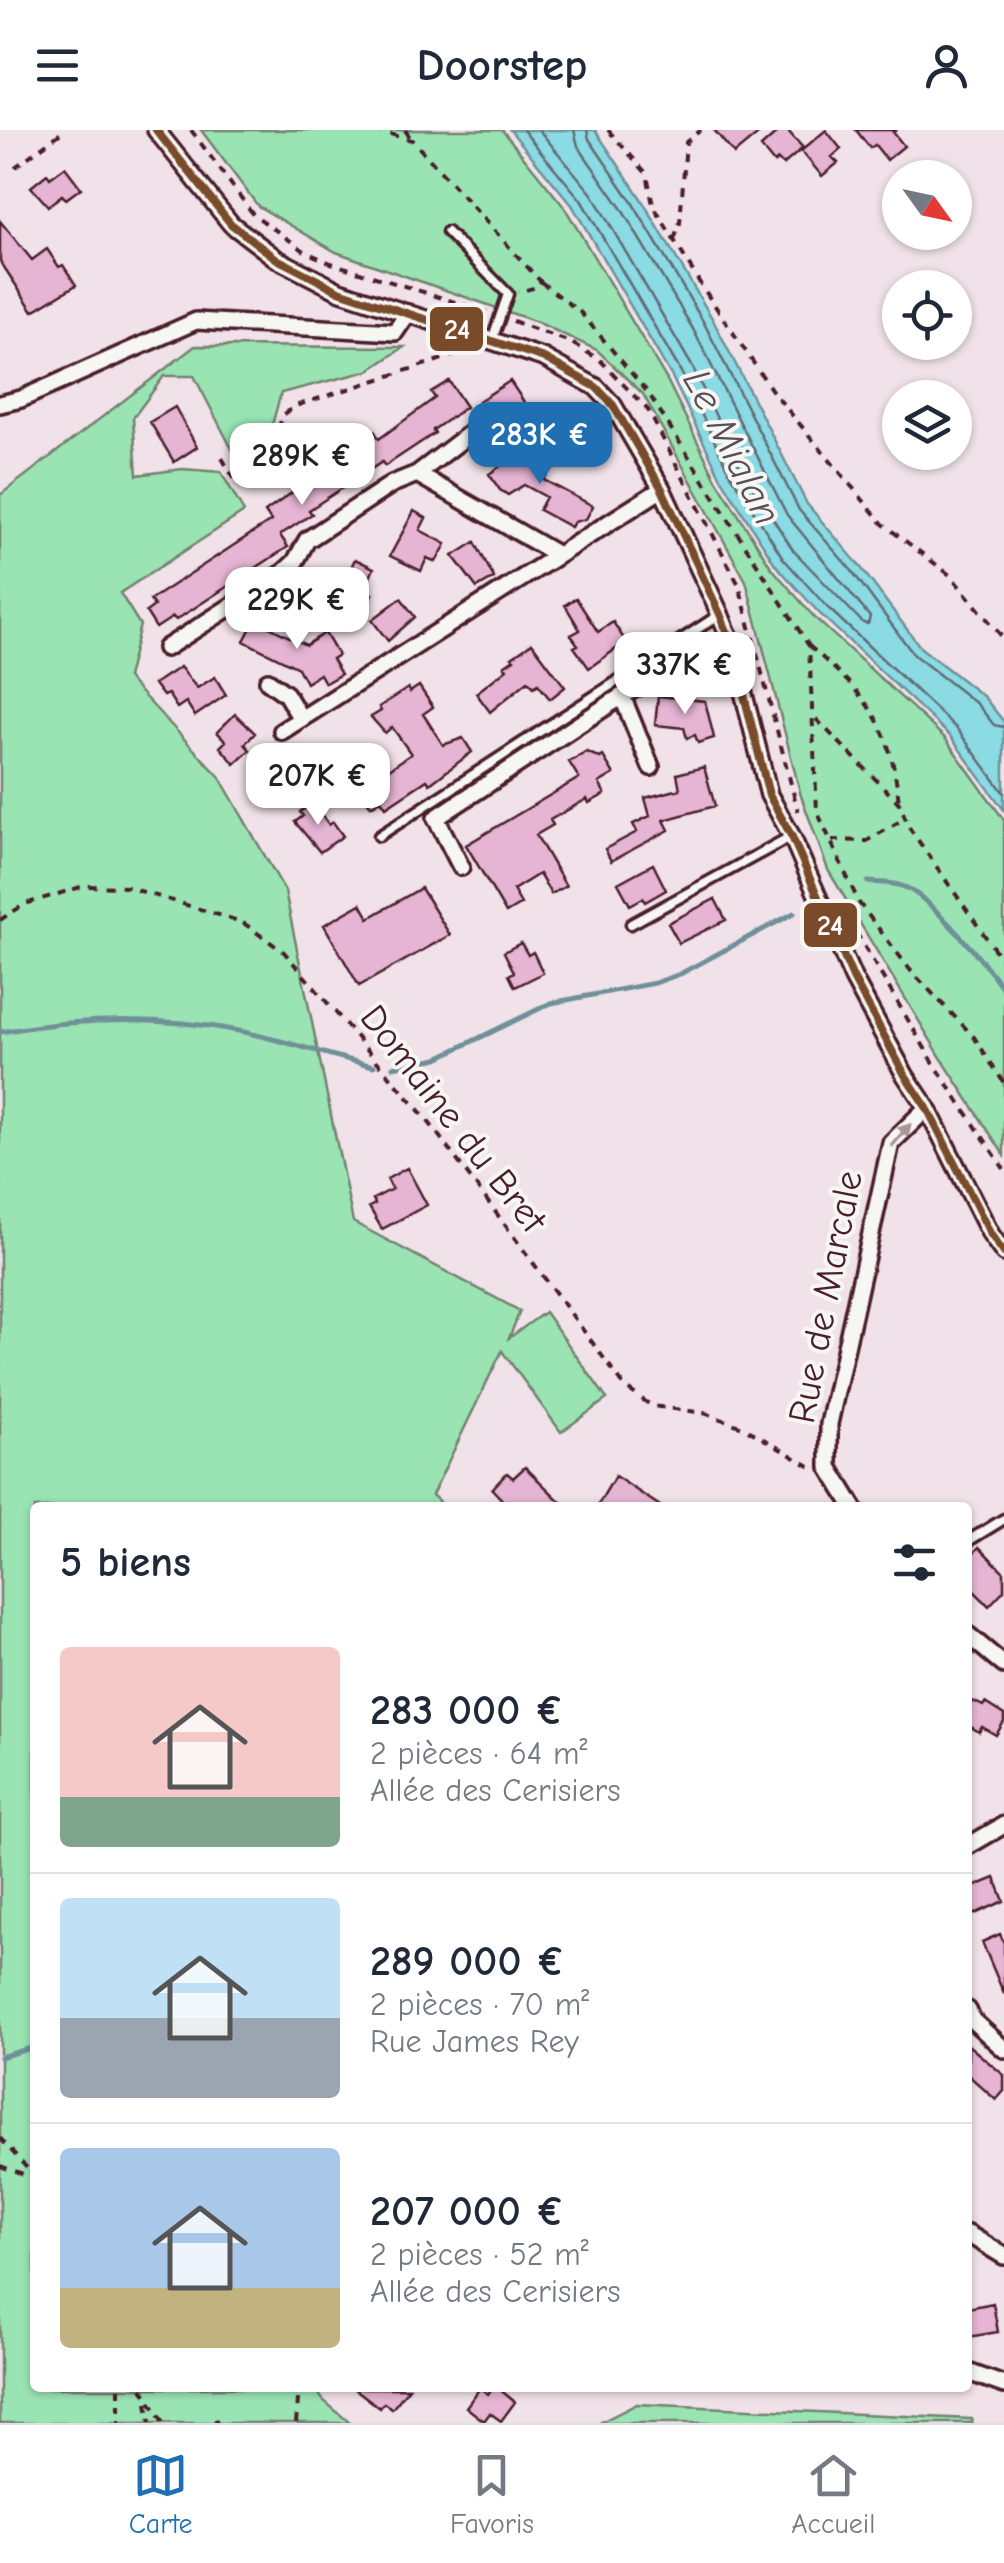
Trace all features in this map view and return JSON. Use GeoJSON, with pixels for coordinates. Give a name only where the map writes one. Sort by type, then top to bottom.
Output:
{"type":"FeatureCollection","features":[{"type":"Feature","properties":{"kind":"street"},"geometry":{"type":"LineString","coordinates":[[156,130],[231,224],[264,250],[338,291],[569,369],[596,387],[626,424],[662,489],[730,639],[769,795],[792,836],[853,978],[1004,1253]]}},
{"type":"Feature","properties":{"kind":"street"},"geometry":{"type":"LineString","coordinates":[[0,404],[21,399],[196,321],[395,332],[408,313]]}},
{"type":"Feature","properties":{"kind":"street"},"geometry":{"type":"LineString","coordinates":[[166,648],[283,573],[296,562],[307,540],[392,484],[417,474],[472,432]]}},
{"type":"Feature","properties":{"kind":"street"},"geometry":{"type":"LineString","coordinates":[[417,474],[558,555]]}},
{"type":"Feature","properties":{"kind":"street"},"geometry":{"type":"LineString","coordinates":[[282,731],[662,489]]}},
{"type":"Feature","properties":{"kind":"street"},"geometry":{"type":"LineString","coordinates":[[461,867],[436,818],[622,696],[697,651],[730,639]]}},
{"type":"Feature","properties":{"kind":"street"},"geometry":{"type":"LineString","coordinates":[[268,681],[286,694],[301,719]]}},
{"type":"Feature","properties":{"kind":"street"},"geometry":{"type":"LineString","coordinates":[[622,696],[651,766]]}},
{"type":"Feature","properties":{"kind":"street","name":"Rue de Marcale"},"geometry":{"type":"LineString","coordinates":[[850,1502],[829,1467],[828,1424],[891,1143],[927,1108]]}},
{"type":"Feature","properties":{"kind":"street"},"geometry":{"type":"LineString","coordinates":[[972,1638],[1004,1665]]}},
{"type":"Feature","properties":{"kind":"street"},"geometry":{"type":"LineString","coordinates":[[972,1844],[1004,1825]]}},
{"type":"Feature","properties":{"kind":"street"},"geometry":{"type":"LineString","coordinates":[[972,2020],[1004,2048]]}},
{"type":"Feature","properties":{"kind":"street"},"geometry":{"type":"LineString","coordinates":[[972,2236],[1004,2256]]}},
{"type":"Feature","properties":{"kind":"street"},"geometry":{"type":"LineString","coordinates":[[972,2373],[1004,2385]]}},
{"type":"Feature","properties":{"kind":"lane"},"geometry":{"type":"LineString","coordinates":[[447,232],[508,294],[492,340]]}},
{"type":"Feature","properties":{"kind":"lane"},"geometry":{"type":"LineString","coordinates":[[379,836],[720,614]]}},
{"type":"Feature","properties":{"kind":"lane"},"geometry":{"type":"LineString","coordinates":[[632,924],[792,836]]}},
{"type":"Feature","properties":{"kind":"lane"},"geometry":{"type":"LineString","coordinates":[[972,1539],[1004,1519]]}},
{"type":"Feature","properties":{"kind":"path"},"geometry":{"type":"LineString","coordinates":[[16,167],[66,130]]}},
{"type":"Feature","properties":{"kind":"path"},"geometry":{"type":"LineString","coordinates":[[190,130],[253,214],[306,252],[570,342],[600,360],[648,410],[739,585],[799,813]]}},
{"type":"Feature","properties":{"kind":"path"},"geometry":{"type":"LineString","coordinates":[[375,130],[412,140]]}},
{"type":"Feature","properties":{"kind":"path"},"geometry":{"type":"LineString","coordinates":[[405,130],[542,282],[582,313],[649,394],[809,646],[853,684],[882,724],[895,764],[904,819],[1004,963]]}},
{"type":"Feature","properties":{"kind":"path"},"geometry":{"type":"LineString","coordinates":[[608,130],[648,174],[653,205],[773,392],[883,524],[950,575],[1004,639]]}},
{"type":"Feature","properties":{"kind":"path"},"geometry":{"type":"LineString","coordinates":[[674,240],[680,223],[686,142],[700,130]]}},
{"type":"Feature","properties":{"kind":"path"},"geometry":{"type":"LineString","coordinates":[[508,294],[542,282]]}},
{"type":"Feature","properties":{"kind":"path"},"geometry":{"type":"LineString","coordinates":[[222,458],[237,483],[250,489],[271,461],[282,416],[295,406],[455,356],[474,334]]}},
{"type":"Feature","properties":{"kind":"path"},"geometry":{"type":"LineString","coordinates":[[809,646],[817,812],[859,903],[911,971],[974,1037],[1004,1083]]}},
{"type":"Feature","properties":{"kind":"path"},"geometry":{"type":"LineString","coordinates":[[814,717],[899,803]]}},
{"type":"Feature","properties":{"kind":"path"},"geometry":{"type":"LineString","coordinates":[[832,840],[866,841],[904,819]]}},
{"type":"Feature","properties":{"kind":"path","name":"Domaine du Bret"},"geometry":{"type":"LineString","coordinates":[[0,920],[25,904],[84,886],[127,887],[242,922],[284,952],[428,1121],[626,1388],[652,1406],[730,1422],[809,1467],[829,1467]]}},
{"type":"Feature","properties":{"kind":"path"},"geometry":{"type":"LineString","coordinates":[[842,910],[933,1062],[1004,1170]]}},
{"type":"Feature","properties":{"kind":"path"},"geometry":{"type":"LineString","coordinates":[[0,2138],[30,2172]]}},
{"type":"Feature","properties":{"kind":"path"},"geometry":{"type":"LineString","coordinates":[[0,2166],[30,2176]]}},
{"type":"Feature","properties":{"kind":"path"},"geometry":{"type":"LineString","coordinates":[[118,2392],[119,2423]]}},
{"type":"Feature","properties":{"kind":"path"},"geometry":{"type":"LineString","coordinates":[[144,2392],[164,2423]]}},
{"type":"Feature","properties":{"kind":"path"},"geometry":{"type":"LineString","coordinates":[[296,2423],[299,2392]]}},
{"type":"Feature","properties":{"kind":"path"},"geometry":{"type":"LineString","coordinates":[[147,2398],[150,2423]]}},
{"type":"Feature","properties":{"kind":"green space"},"geometry":{"type":"Polygon","coordinates":[[[201,130],[502,130],[565,208],[667,380],[716,479],[771,567],[814,617],[945,738],[1004,820],[1004,1155],[828,870],[801,796],[746,581],[643,394],[597,350],[537,322],[336,252],[258,206],[201,130]]]}},
{"type":"Feature","properties":{"kind":"green space"},"geometry":{"type":"Polygon","coordinates":[[[195,346],[404,347],[368,371],[281,393],[262,460],[244,472],[194,376],[164,376],[133,418],[137,475],[182,469],[221,472],[244,512],[120,593],[140,625],[127,678],[219,776],[285,891],[353,1222],[520,1311],[509,1338],[545,1312],[607,1399],[561,1432],[502,1351],[432,1495],[440,1502],[30,1502],[30,2392],[318,2392],[350,2423],[0,2423],[0,495],[195,346]]]}},
{"type":"Feature","properties":{"kind":"green space"},"geometry":{"type":"Polygon","coordinates":[[[637,2404],[971,2419],[972,2423],[599,2423],[637,2404]]]}},
{"type":"Feature","properties":{"kind":"water","name":"Le Mialan"},"geometry":{"type":"Polygon","coordinates":[[[510,130],[595,130],[712,318],[807,504],[921,648],[984,697],[1004,722],[1004,810],[950,736],[819,613],[775,564],[721,478],[672,377],[572,205],[510,130]]]}},
{"type":"Feature","properties":{"kind":"building"},"geometry":{"type":"Polygon","coordinates":[[[714,130],[763,130],[734,154],[714,130]]]}},
{"type":"Feature","properties":{"kind":"building"},"geometry":{"type":"Polygon","coordinates":[[[780,130],[787,130],[803,148],[783,165],[778,160],[774,163],[761,147],[780,130]]]}},
{"type":"Feature","properties":{"kind":"building"},"geometry":{"type":"Polygon","coordinates":[[[826,130],[841,149],[832,157],[838,163],[822,176],[801,151],[826,130]]]}},
{"type":"Feature","properties":{"kind":"building"},"geometry":{"type":"Polygon","coordinates":[[[856,130],[897,130],[893,132],[904,146],[887,160],[875,145],[870,148],[856,130]]]}},
{"type":"Feature","properties":{"kind":"building"},"geometry":{"type":"Polygon","coordinates":[[[65,167],[81,188],[48,206],[31,187],[47,174],[50,178],[65,167]]]}},
{"type":"Feature","properties":{"kind":"building"},"geometry":{"type":"Polygon","coordinates":[[[0,221],[32,260],[47,249],[76,285],[33,311],[0,261],[0,221]]]}},
{"type":"Feature","properties":{"kind":"building"},"geometry":{"type":"Polygon","coordinates":[[[449,381],[466,407],[385,466],[382,462],[309,510],[312,514],[280,535],[288,547],[176,620],[173,617],[156,628],[146,612],[154,606],[150,600],[271,521],[265,512],[322,471],[320,468],[334,459],[336,462],[375,432],[379,439],[435,398],[431,392],[449,381]]]}},
{"type":"Feature","properties":{"kind":"building"},"geometry":{"type":"Polygon","coordinates":[[[510,381],[530,411],[507,427],[502,420],[494,425],[479,401],[510,381]]]}},
{"type":"Feature","properties":{"kind":"building"},"geometry":{"type":"Polygon","coordinates":[[[175,407],[197,447],[174,462],[150,422],[175,407]]]}},
{"type":"Feature","properties":{"kind":"building"},"geometry":{"type":"Polygon","coordinates":[[[574,420],[605,436],[591,461],[561,444],[574,420]]]}},
{"type":"Feature","properties":{"kind":"building"},"geometry":{"type":"Polygon","coordinates":[[[522,446],[553,463],[544,480],[593,506],[586,519],[571,527],[539,510],[546,497],[524,485],[508,495],[500,490],[489,474],[518,454],[522,446]]]}},
{"type":"Feature","properties":{"kind":"building"},"geometry":{"type":"Polygon","coordinates":[[[414,511],[426,518],[420,530],[446,544],[436,562],[427,558],[421,571],[390,556],[414,511]]]}},
{"type":"Feature","properties":{"kind":"building"},"geometry":{"type":"Polygon","coordinates":[[[475,542],[494,578],[477,588],[453,556],[475,542]]]}},
{"type":"Feature","properties":{"kind":"building"},"geometry":{"type":"Polygon","coordinates":[[[355,559],[374,568],[364,591],[372,594],[364,612],[326,598],[336,575],[345,580],[355,559]]]}},
{"type":"Feature","properties":{"kind":"building"},"geometry":{"type":"Polygon","coordinates":[[[401,598],[415,617],[388,641],[372,620],[401,598]]]}},
{"type":"Feature","properties":{"kind":"building"},"geometry":{"type":"Polygon","coordinates":[[[576,598],[598,632],[613,622],[626,642],[589,668],[574,647],[578,645],[571,635],[580,630],[565,605],[576,598]]]}},
{"type":"Feature","properties":{"kind":"building"},"geometry":{"type":"Polygon","coordinates":[[[255,620],[306,645],[325,633],[338,655],[332,659],[341,674],[325,683],[320,674],[306,683],[298,668],[244,641],[255,620]]]}},
{"type":"Feature","properties":{"kind":"building"},"geometry":{"type":"Polygon","coordinates":[[[532,643],[565,687],[550,699],[538,684],[534,687],[528,681],[490,712],[476,693],[532,643]]]}},
{"type":"Feature","properties":{"kind":"building"},"geometry":{"type":"Polygon","coordinates":[[[180,667],[197,688],[215,677],[226,695],[195,716],[186,702],[177,708],[168,694],[163,696],[154,684],[180,667]]]}},
{"type":"Feature","properties":{"kind":"building"},"geometry":{"type":"Polygon","coordinates":[[[419,686],[433,707],[423,714],[443,745],[463,738],[472,752],[430,784],[427,780],[386,807],[381,800],[371,806],[360,789],[411,754],[392,727],[385,733],[371,717],[408,688],[410,692],[419,686]]]}},
{"type":"Feature","properties":{"kind":"building"},"geometry":{"type":"Polygon","coordinates":[[[658,696],[705,701],[714,738],[698,743],[695,735],[687,738],[684,728],[655,725],[658,696]]]}},
{"type":"Feature","properties":{"kind":"building"},"geometry":{"type":"Polygon","coordinates":[[[235,714],[255,733],[245,744],[250,750],[235,764],[220,747],[226,741],[217,732],[235,714]]]}},
{"type":"Feature","properties":{"kind":"building"},"geometry":{"type":"Polygon","coordinates":[[[587,752],[603,756],[614,774],[599,783],[605,794],[589,803],[587,799],[550,820],[553,825],[536,835],[566,886],[551,894],[539,874],[513,890],[521,904],[506,913],[466,845],[579,778],[569,762],[587,752]]]}},
{"type":"Feature","properties":{"kind":"building"},"geometry":{"type":"Polygon","coordinates":[[[704,767],[715,806],[664,820],[669,830],[611,861],[605,849],[637,832],[633,824],[650,816],[645,798],[680,789],[677,774],[704,767]]]}},
{"type":"Feature","properties":{"kind":"building"},"geometry":{"type":"Polygon","coordinates":[[[313,802],[329,825],[333,822],[343,836],[320,852],[295,822],[313,802]]]}},
{"type":"Feature","properties":{"kind":"building"},"geometry":{"type":"Polygon","coordinates":[[[653,864],[666,890],[630,905],[618,883],[653,864]]]}},
{"type":"Feature","properties":{"kind":"building"},"geometry":{"type":"Polygon","coordinates":[[[421,888],[450,935],[359,986],[324,925],[361,904],[369,918],[421,888]]]}},
{"type":"Feature","properties":{"kind":"building"},"geometry":{"type":"Polygon","coordinates":[[[715,899],[726,920],[679,943],[668,923],[715,899]]]}},
{"type":"Feature","properties":{"kind":"building"},"geometry":{"type":"Polygon","coordinates":[[[521,943],[528,955],[533,952],[543,973],[515,987],[509,975],[514,972],[504,952],[521,943]]]}},
{"type":"Feature","properties":{"kind":"building"},"geometry":{"type":"Polygon","coordinates":[[[407,1168],[427,1205],[382,1229],[369,1207],[375,1204],[373,1199],[392,1189],[387,1179],[407,1168]]]}},
{"type":"Feature","properties":{"kind":"building"},"geometry":{"type":"Polygon","coordinates":[[[525,1467],[561,1502],[504,1502],[492,1489],[507,1473],[513,1478],[525,1467]]]}},
{"type":"Feature","properties":{"kind":"building"},"geometry":{"type":"Polygon","coordinates":[[[615,1476],[654,1502],[600,1502],[615,1476]]]}},
{"type":"Feature","properties":{"kind":"building"},"geometry":{"type":"Polygon","coordinates":[[[979,1547],[1004,1572],[1004,1590],[989,1606],[972,1589],[972,1555],[979,1547]]]}},
{"type":"Feature","properties":{"kind":"building"},"geometry":{"type":"Polygon","coordinates":[[[972,1703],[983,1706],[985,1703],[1004,1715],[996,1735],[982,1727],[979,1732],[972,1728],[972,1703]]]}},
{"type":"Feature","properties":{"kind":"building"},"geometry":{"type":"Polygon","coordinates":[[[995,1878],[1004,1901],[972,1915],[972,1887],[995,1878]]]}},
{"type":"Feature","properties":{"kind":"building"},"geometry":{"type":"Polygon","coordinates":[[[1000,1934],[1004,1943],[1004,1994],[982,1942],[1000,1934]]]}},
{"type":"Feature","properties":{"kind":"building"},"geometry":{"type":"Polygon","coordinates":[[[972,2048],[1004,2075],[1004,2091],[996,2100],[972,2079],[972,2048]]]}},
{"type":"Feature","properties":{"kind":"building"},"geometry":{"type":"Polygon","coordinates":[[[993,2303],[998,2332],[972,2336],[972,2307],[993,2303]]]}},
{"type":"Feature","properties":{"kind":"building"},"geometry":{"type":"Polygon","coordinates":[[[359,2392],[406,2392],[392,2409],[384,2403],[380,2408],[359,2392]]]}},
{"type":"Feature","properties":{"kind":"building"},"geometry":{"type":"Polygon","coordinates":[[[477,2392],[503,2392],[515,2402],[501,2421],[490,2413],[484,2421],[466,2407],[477,2392]]]}},
{"type":"Feature","properties":{"kind":"waterway"},"geometry":{"type":"LineString","coordinates":[[868,882],[898,885],[918,895],[958,934],[1004,990]]}},
{"type":"Feature","properties":{"kind":"waterway"},"geometry":{"type":"LineString","coordinates":[[393,1067],[438,1058],[551,1003],[655,983],[680,974],[794,913]]}},
{"type":"Feature","properties":{"kind":"waterway"},"geometry":{"type":"LineString","coordinates":[[0,1032],[90,1022],[179,1023],[256,1035],[374,1066]]}},
{"type":"Feature","properties":{"kind":"waterway"},"geometry":{"type":"LineString","coordinates":[[0,2057],[30,2048]]}},
{"type":"Feature","properties":{"kind":"transit line","name":"24"},"geometry":{"type":"LineString","coordinates":[[156,130],[231,224],[277,259],[339,291],[544,358],[596,387],[613,405],[662,489],[720,614],[730,639],[769,795],[792,837],[853,978],[1004,1253]]}}]}
